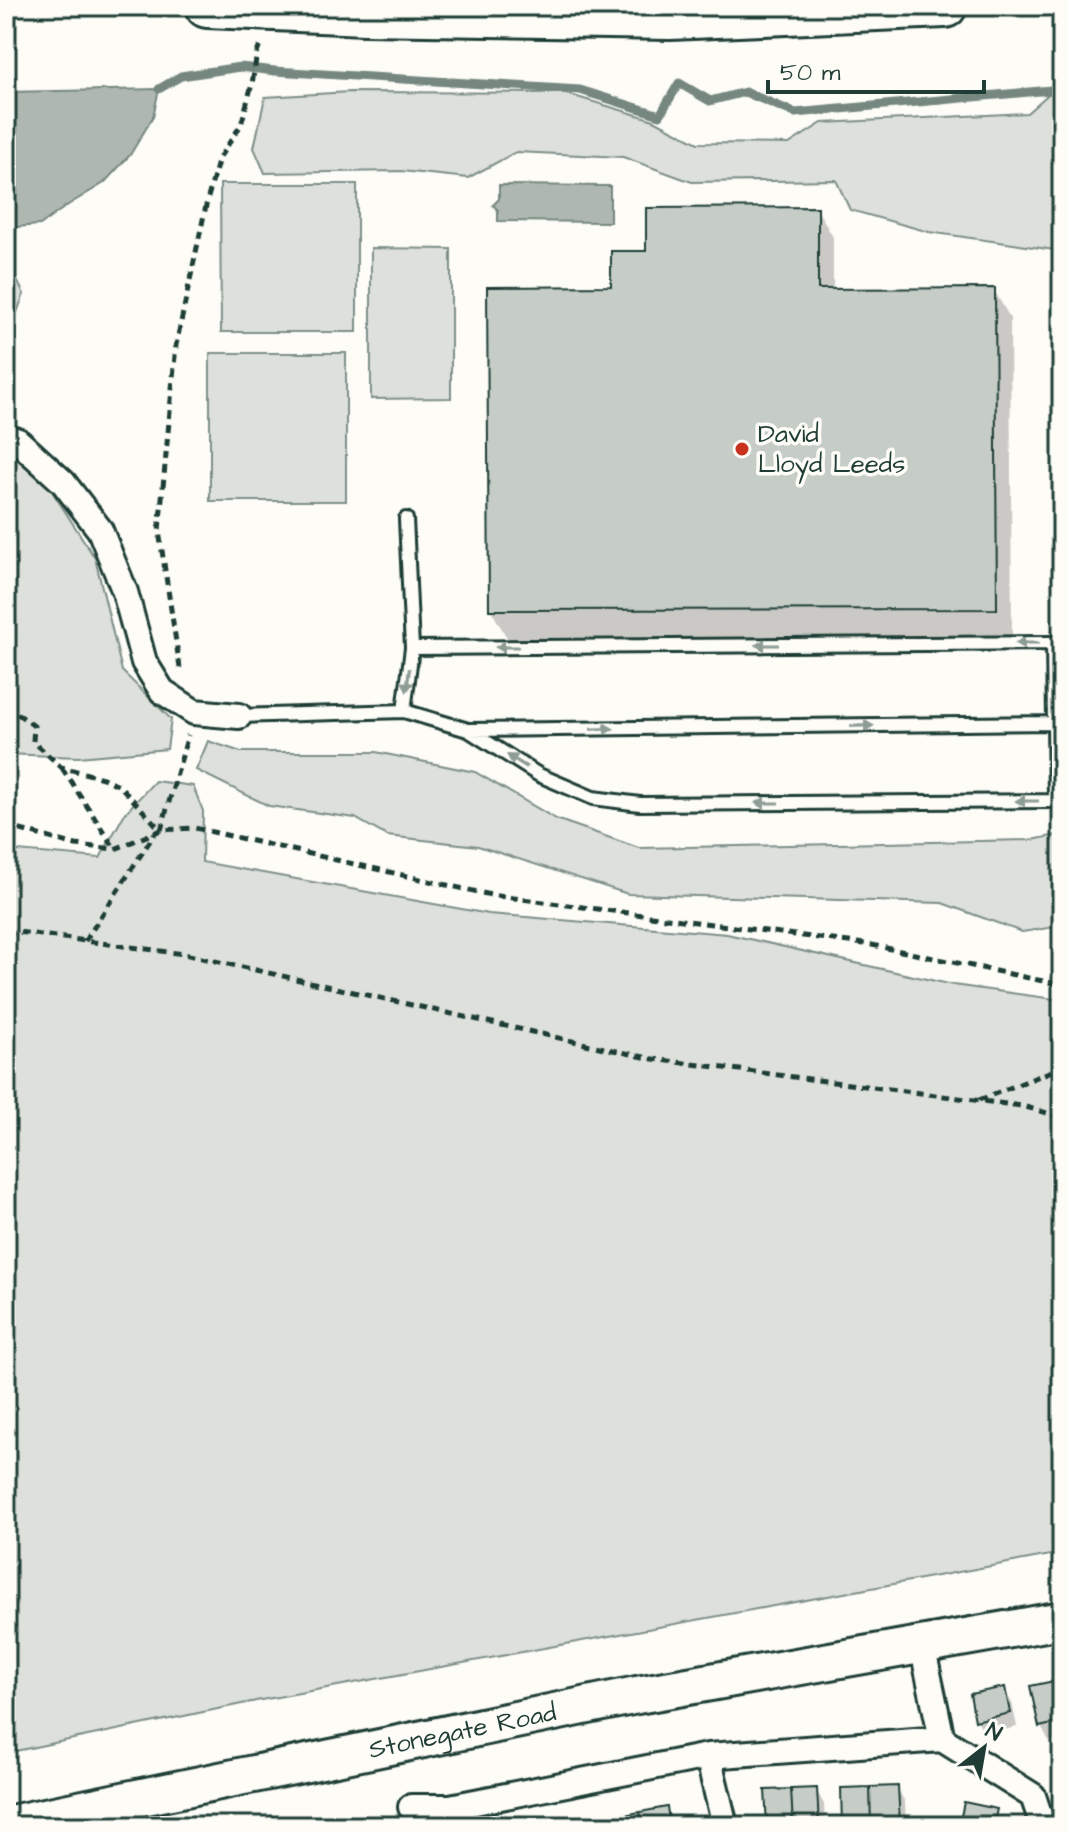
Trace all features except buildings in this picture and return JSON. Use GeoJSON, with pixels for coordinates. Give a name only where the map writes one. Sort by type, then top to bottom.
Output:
{"type":"FeatureCollection","features":[{"type":"Feature","properties":{"kind":"highway"},"geometry":{"type":"LineString","coordinates":[[207,6],[365,13],[670,18],[945,6]]}},
{"type":"Feature","properties":{"kind":"main road","name":"Stonegate Road"},"geometry":{"type":"LineString","coordinates":[[6,1825],[637,1695],[1062,1620]]}},
{"type":"Feature","properties":{"kind":"street"},"geometry":{"type":"LineString","coordinates":[[6,437],[18,441],[63,482],[100,530],[125,592],[144,662],[162,691],[194,712],[239,716]]}},
{"type":"Feature","properties":{"kind":"street"},"geometry":{"type":"LineString","coordinates":[[922,1645],[942,1739]]}},
{"type":"Feature","properties":{"kind":"street"},"geometry":{"type":"LineString","coordinates":[[411,1807],[450,1807],[708,1756],[942,1739],[1033,1796],[1043,1826]]}},
{"type":"Feature","properties":{"kind":"street"},"geometry":{"type":"LineString","coordinates":[[708,1756],[725,1826]]}},
{"type":"Feature","properties":{"kind":"lane"},"geometry":{"type":"LineString","coordinates":[[404,711],[412,648],[406,519]]}},
{"type":"Feature","properties":{"kind":"lane"},"geometry":{"type":"LineString","coordinates":[[239,716],[404,711],[468,730],[539,775],[593,798],[640,804],[1055,801],[1053,643],[412,648]]}},
{"type":"Feature","properties":{"kind":"lane"},"geometry":{"type":"LineString","coordinates":[[468,730],[1053,723]]}},
{"type":"Feature","properties":{"kind":"path"},"geometry":{"type":"LineString","coordinates":[[85,941],[158,831],[194,712],[183,686],[159,531],[176,345],[219,158],[241,125],[263,39]]}},
{"type":"Feature","properties":{"kind":"path"},"geometry":{"type":"LineString","coordinates":[[6,705],[34,726],[33,741],[61,767],[115,849]]}},
{"type":"Feature","properties":{"kind":"path"},"geometry":{"type":"LineString","coordinates":[[61,767],[103,778],[120,786],[158,831]]}},
{"type":"Feature","properties":{"kind":"path"},"geometry":{"type":"LineString","coordinates":[[6,826],[76,845],[115,849],[158,831],[195,828],[491,895],[872,945],[1062,985]]}},
{"type":"Feature","properties":{"kind":"path"},"geometry":{"type":"LineString","coordinates":[[6,934],[18,932],[184,954],[653,1059],[1022,1106],[1051,1114],[1062,1121]]}},
{"type":"Feature","properties":{"kind":"path"},"geometry":{"type":"LineString","coordinates":[[978,1101],[1062,1067]]}},
{"type":"Feature","properties":{"kind":"shaded area"},"geometry":{"type":"Polygon","coordinates":[[[1062,82],[1062,251],[929,232],[850,210],[836,180],[692,182],[623,157],[516,152],[468,178],[401,171],[265,173],[254,148],[265,97],[350,92],[564,93],[654,120],[698,143],[789,144],[822,123],[1027,113],[1062,82]]]}},
{"type":"Feature","properties":{"kind":"shaded area"},"geometry":{"type":"Polygon","coordinates":[[[159,89],[153,117],[130,155],[104,183],[40,225],[16,227],[6,222],[6,92],[159,89]]]}},
{"type":"Feature","properties":{"kind":"shaded area"},"geometry":{"type":"Polygon","coordinates":[[[220,184],[357,184],[357,332],[221,332],[220,184]]]}},
{"type":"Feature","properties":{"kind":"shaded area"},"geometry":{"type":"Polygon","coordinates":[[[499,185],[610,186],[610,222],[498,221],[498,210],[493,205],[499,199],[499,185]]]}},
{"type":"Feature","properties":{"kind":"shaded area"},"geometry":{"type":"Polygon","coordinates":[[[371,248],[451,249],[451,398],[371,399],[371,248]]]}},
{"type":"Feature","properties":{"kind":"shaded area"},"geometry":{"type":"Polygon","coordinates":[[[6,259],[24,294],[6,341],[6,259]]]}},
{"type":"Feature","properties":{"kind":"shaded area"},"geometry":{"type":"Polygon","coordinates":[[[210,353],[346,353],[346,501],[210,501],[210,353]]]}},
{"type":"Feature","properties":{"kind":"shaded area"},"geometry":{"type":"Polygon","coordinates":[[[6,455],[15,458],[46,482],[95,558],[122,671],[171,719],[167,749],[78,757],[6,754],[6,455]]]}},
{"type":"Feature","properties":{"kind":"shaded area"},"geometry":{"type":"Polygon","coordinates":[[[208,741],[241,752],[376,752],[475,772],[556,819],[639,848],[1032,840],[1062,834],[1062,926],[1022,932],[942,903],[628,894],[478,846],[387,836],[355,818],[269,806],[196,770],[208,741]]]}},
{"type":"Feature","properties":{"kind":"shaded area"},"geometry":{"type":"Polygon","coordinates":[[[155,781],[193,786],[203,811],[202,862],[489,914],[727,934],[953,985],[1062,1000],[1062,1553],[261,1700],[6,1753],[6,850],[100,858],[125,813],[155,781]]]}},
{"type":"Feature","properties":{"kind":"waterway"},"geometry":{"type":"LineString","coordinates":[[159,89],[181,76],[240,67],[580,90],[660,115],[679,83],[710,101],[745,92],[795,113],[1062,89]]}},
{"type":"Feature","properties":{"kind":"place","name":"David Lloyd Leeds"},"geometry":{"type":"Point","coordinates":[742,449]}}]}
